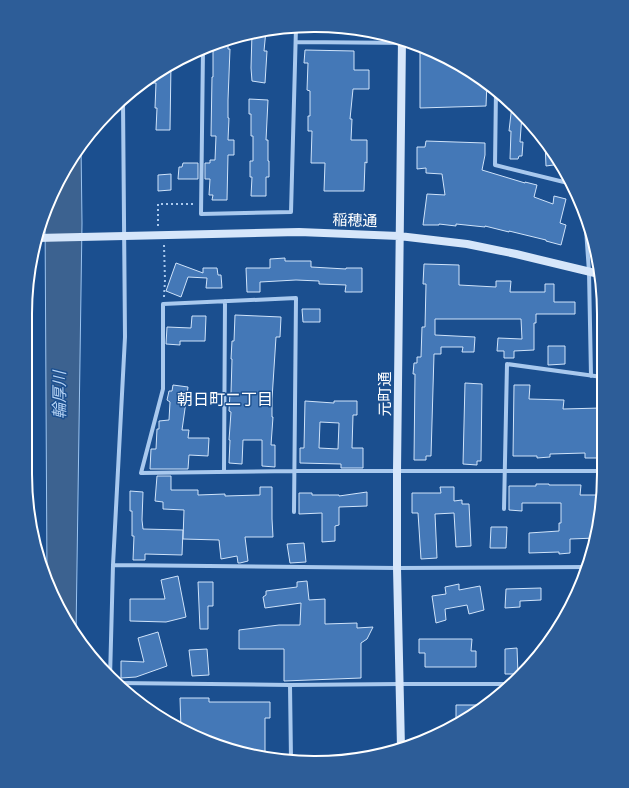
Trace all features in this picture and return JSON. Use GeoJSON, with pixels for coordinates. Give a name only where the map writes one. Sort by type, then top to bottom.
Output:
{"type":"FeatureCollection","features":[{"type":"Feature","properties":{"kind":"street"},"geometry":{"type":"LineString","coordinates":[[203,55],[201,214],[291,212],[296,33]]}},
{"type":"Feature","properties":{"kind":"street"},"geometry":{"type":"LineString","coordinates":[[296,42],[385,41]]}},
{"type":"Feature","properties":{"kind":"street","name":"元町通"},"geometry":{"type":"LineString","coordinates":[[401,742],[397,568],[397,471],[402,46]]}},
{"type":"Feature","properties":{"kind":"street"},"geometry":{"type":"LineString","coordinates":[[496,98],[495,165],[564,182]]}},
{"type":"Feature","properties":{"kind":"street"},"geometry":{"type":"LineString","coordinates":[[110,668],[113,564],[125,337],[124,106]]}},
{"type":"Feature","properties":{"kind":"street","name":"稲穂通"},"geometry":{"type":"LineString","coordinates":[[43,238],[299,232],[399,236],[467,244],[594,273]]}},
{"type":"Feature","properties":{"kind":"street"},"geometry":{"type":"LineString","coordinates":[[587,240],[589,272],[591,376]]}},
{"type":"Feature","properties":{"kind":"street"},"geometry":{"type":"LineString","coordinates":[[294,512],[295,471],[296,298],[163,304],[163,389],[141,473],[295,471],[597,471]]}},
{"type":"Feature","properties":{"kind":"street"},"geometry":{"type":"LineString","coordinates":[[224,472],[225,301]]}},
{"type":"Feature","properties":{"kind":"street"},"geometry":{"type":"LineString","coordinates":[[504,509],[507,364],[597,377]]}},
{"type":"Feature","properties":{"kind":"street"},"geometry":{"type":"LineString","coordinates":[[113,564],[397,568],[581,567]]}},
{"type":"Feature","properties":{"kind":"street"},"geometry":{"type":"LineString","coordinates":[[125,683],[290,685],[503,684]]}},
{"type":"Feature","properties":{"kind":"street"},"geometry":{"type":"LineString","coordinates":[[290,685],[291,755]]}},
{"type":"Feature","properties":{"kind":"path"},"geometry":{"type":"LineString","coordinates":[[163,304],[165,280],[158,204],[201,204]]}},
{"type":"Feature","properties":{"kind":"water","name":"輪厚川"},"geometry":{"type":"Polygon","coordinates":[[[81,156],[82,223],[76,624],[61,598],[47,564],[45,230],[61,190],[81,156]]]}},
{"type":"Feature","properties":{"kind":"building"},"geometry":{"type":"Polygon","coordinates":[[[265,36],[264,51],[267,51],[265,83],[252,81],[252,39],[265,36]]]}},
{"type":"Feature","properties":{"kind":"building"},"geometry":{"type":"Polygon","coordinates":[[[228,46],[228,49],[230,49],[228,140],[234,140],[234,155],[228,155],[227,200],[212,200],[213,195],[209,195],[210,179],[205,179],[205,163],[210,163],[210,160],[215,160],[216,136],[211,136],[213,51],[228,46]]]}},
{"type":"Feature","properties":{"kind":"building"},"geometry":{"type":"Polygon","coordinates":[[[305,50],[354,51],[354,70],[369,70],[369,89],[353,89],[350,119],[352,119],[351,140],[367,140],[367,163],[365,162],[364,191],[324,191],[325,163],[311,163],[312,131],[308,131],[308,116],[310,116],[310,91],[307,90],[308,63],[304,63],[305,50]]]}},
{"type":"Feature","properties":{"kind":"building"},"geometry":{"type":"Polygon","coordinates":[[[420,53],[456,70],[487,91],[486,106],[420,108],[420,53]]]}},
{"type":"Feature","properties":{"kind":"building"},"geometry":{"type":"Polygon","coordinates":[[[171,71],[170,130],[156,130],[156,83],[154,83],[171,71]]]}},
{"type":"Feature","properties":{"kind":"building"},"geometry":{"type":"Polygon","coordinates":[[[249,99],[268,100],[266,140],[268,140],[269,177],[266,177],[266,196],[251,196],[252,177],[250,177],[250,161],[253,161],[253,136],[251,136],[249,99]]]}},
{"type":"Feature","properties":{"kind":"building"},"geometry":{"type":"Polygon","coordinates":[[[511,112],[521,122],[520,142],[523,142],[522,156],[519,156],[518,159],[510,159],[511,131],[509,131],[511,112]]]}},
{"type":"Feature","properties":{"kind":"building"},"geometry":{"type":"Polygon","coordinates":[[[426,141],[485,143],[485,155],[482,170],[525,183],[537,185],[534,197],[553,204],[554,196],[566,199],[560,223],[566,225],[561,245],[546,240],[485,226],[456,224],[456,226],[439,224],[423,225],[427,194],[445,195],[442,174],[426,173],[426,168],[417,169],[417,147],[425,147],[426,141]]]}},
{"type":"Feature","properties":{"kind":"building"},"geometry":{"type":"Polygon","coordinates":[[[545,153],[554,165],[546,166],[545,153]]]}},
{"type":"Feature","properties":{"kind":"building"},"geometry":{"type":"Polygon","coordinates":[[[183,163],[198,163],[198,179],[178,179],[179,167],[182,167],[183,163]]]}},
{"type":"Feature","properties":{"kind":"building"},"geometry":{"type":"Polygon","coordinates":[[[171,174],[171,190],[158,191],[158,175],[171,174]]]}},
{"type":"Feature","properties":{"kind":"building"},"geometry":{"type":"Polygon","coordinates":[[[285,258],[285,261],[311,261],[311,267],[346,269],[362,268],[362,292],[345,292],[346,285],[319,284],[319,281],[296,280],[260,282],[260,292],[247,292],[246,268],[270,268],[270,259],[285,258]]]}},
{"type":"Feature","properties":{"kind":"building"},"geometry":{"type":"Polygon","coordinates":[[[176,263],[203,273],[203,268],[217,268],[218,275],[221,275],[222,288],[206,288],[207,278],[188,277],[181,297],[166,291],[176,263]]]}},
{"type":"Feature","properties":{"kind":"building"},"geometry":{"type":"Polygon","coordinates":[[[424,264],[459,265],[459,285],[496,287],[496,281],[511,281],[510,292],[545,292],[545,284],[554,284],[554,302],[575,302],[575,314],[536,314],[536,323],[534,323],[534,350],[514,351],[514,358],[504,358],[504,351],[497,351],[498,338],[522,339],[521,319],[435,319],[435,335],[475,337],[474,352],[462,352],[463,347],[441,347],[441,354],[434,354],[431,456],[426,456],[426,460],[414,460],[415,374],[413,374],[414,363],[417,363],[417,357],[421,357],[422,327],[425,327],[426,284],[423,284],[424,264]]]}},
{"type":"Feature","properties":{"kind":"building"},"geometry":{"type":"Polygon","coordinates":[[[302,309],[320,309],[320,322],[303,322],[302,309]]]}},
{"type":"Feature","properties":{"kind":"building"},"geometry":{"type":"Polygon","coordinates":[[[235,315],[281,317],[280,337],[276,337],[272,399],[273,417],[271,445],[275,445],[275,467],[262,466],[262,440],[243,440],[242,464],[229,463],[231,359],[232,341],[234,341],[235,315]]]}},
{"type":"Feature","properties":{"kind":"building"},"geometry":{"type":"Polygon","coordinates":[[[192,316],[206,316],[205,341],[180,341],[180,345],[166,344],[167,327],[191,328],[192,316]]]}},
{"type":"Feature","properties":{"kind":"building"},"geometry":{"type":"Polygon","coordinates":[[[548,346],[565,346],[565,364],[548,365],[548,346]]]}},
{"type":"Feature","properties":{"kind":"building"},"geometry":{"type":"Polygon","coordinates":[[[465,383],[482,384],[481,461],[477,461],[477,465],[463,464],[465,383]]]}},
{"type":"Feature","properties":{"kind":"building"},"geometry":{"type":"Polygon","coordinates":[[[173,385],[188,387],[182,430],[189,430],[188,438],[209,438],[208,456],[189,455],[188,469],[150,469],[151,449],[156,449],[159,421],[169,420],[170,402],[167,400],[169,391],[172,391],[173,385]]]}},
{"type":"Feature","properties":{"kind":"building"},"geometry":{"type":"Polygon","coordinates":[[[514,385],[530,385],[529,399],[564,400],[563,409],[597,408],[597,458],[585,458],[585,453],[550,454],[550,457],[537,458],[537,456],[513,456],[514,385]]]}},
{"type":"Feature","properties":{"kind":"building"},"geometry":{"type":"Polygon","coordinates":[[[305,401],[334,403],[334,401],[357,401],[357,415],[353,415],[352,448],[363,448],[363,468],[341,468],[341,464],[300,463],[300,448],[304,448],[305,401]],[[320,422],[319,448],[338,449],[339,423],[320,422]]]}},
{"type":"Feature","properties":{"kind":"building"},"geometry":{"type":"Polygon","coordinates":[[[157,476],[171,476],[171,490],[198,490],[198,495],[260,495],[260,487],[272,487],[273,537],[245,537],[248,561],[238,563],[237,556],[221,559],[219,540],[183,539],[184,510],[163,509],[163,502],[155,501],[157,476]]]}},
{"type":"Feature","properties":{"kind":"building"},"geometry":{"type":"Polygon","coordinates":[[[536,484],[581,485],[580,495],[596,495],[595,510],[589,538],[570,539],[570,553],[529,553],[529,533],[559,531],[559,523],[561,523],[561,503],[522,503],[522,511],[509,510],[509,486],[536,486],[536,484]]]}},
{"type":"Feature","properties":{"kind":"building"},"geometry":{"type":"Polygon","coordinates":[[[440,487],[454,487],[454,501],[462,500],[462,504],[469,504],[471,546],[456,547],[454,513],[435,514],[437,558],[421,559],[418,513],[412,513],[412,493],[441,493],[440,487]]]}},
{"type":"Feature","properties":{"kind":"building"},"geometry":{"type":"Polygon","coordinates":[[[130,491],[143,492],[143,529],[183,530],[182,555],[145,554],[145,560],[133,560],[134,536],[132,536],[130,491]]]}},
{"type":"Feature","properties":{"kind":"building"},"geometry":{"type":"Polygon","coordinates":[[[367,492],[367,506],[339,507],[339,525],[335,526],[335,541],[322,542],[322,513],[299,514],[299,493],[339,496],[367,492]]]}},
{"type":"Feature","properties":{"kind":"building"},"geometry":{"type":"Polygon","coordinates":[[[491,527],[507,527],[506,548],[490,548],[491,527]]]}},
{"type":"Feature","properties":{"kind":"building"},"geometry":{"type":"Polygon","coordinates":[[[304,543],[306,562],[290,563],[287,544],[304,543]]]}},
{"type":"Feature","properties":{"kind":"building"},"geometry":{"type":"Polygon","coordinates":[[[178,576],[186,617],[166,622],[130,621],[130,599],[165,599],[161,580],[178,576]]]}},
{"type":"Feature","properties":{"kind":"building"},"geometry":{"type":"Polygon","coordinates":[[[307,581],[309,600],[325,599],[325,624],[357,623],[357,628],[373,627],[367,639],[361,643],[361,678],[284,681],[284,649],[239,649],[239,630],[279,625],[300,625],[301,603],[265,608],[263,597],[266,595],[266,591],[297,587],[297,582],[307,581]]]}},
{"type":"Feature","properties":{"kind":"building"},"geometry":{"type":"Polygon","coordinates":[[[198,582],[213,582],[213,606],[208,606],[208,629],[200,629],[198,582]]]}},
{"type":"Feature","properties":{"kind":"building"},"geometry":{"type":"Polygon","coordinates":[[[459,584],[459,590],[480,586],[484,610],[469,614],[467,605],[445,609],[446,620],[436,623],[432,596],[446,594],[445,587],[459,584]]]}},
{"type":"Feature","properties":{"kind":"building"},"geometry":{"type":"Polygon","coordinates":[[[541,588],[541,600],[520,601],[520,607],[505,608],[506,589],[541,588]]]}},
{"type":"Feature","properties":{"kind":"building"},"geometry":{"type":"Polygon","coordinates":[[[158,632],[167,666],[136,677],[121,678],[121,661],[144,662],[138,638],[158,632]]]}},
{"type":"Feature","properties":{"kind":"building"},"geometry":{"type":"Polygon","coordinates":[[[419,639],[472,639],[471,651],[476,651],[476,667],[425,667],[425,653],[419,653],[419,639]]]}},
{"type":"Feature","properties":{"kind":"building"},"geometry":{"type":"Polygon","coordinates":[[[517,648],[518,669],[513,674],[505,674],[505,649],[517,648]]]}},
{"type":"Feature","properties":{"kind":"building"},"geometry":{"type":"Polygon","coordinates":[[[207,649],[209,675],[192,676],[189,650],[207,649]]]}},
{"type":"Feature","properties":{"kind":"building"},"geometry":{"type":"Polygon","coordinates":[[[180,698],[209,698],[209,702],[270,702],[270,718],[265,718],[265,752],[224,741],[181,722],[180,698]]]}},
{"type":"Feature","properties":{"kind":"building"},"geometry":{"type":"Polygon","coordinates":[[[456,705],[476,705],[471,708],[456,718],[456,705]]]}},
{"type":"Feature","properties":{"kind":"district","name":"朝日町二丁目"},"geometry":{"type":"Point","coordinates":[225,399]}}]}
